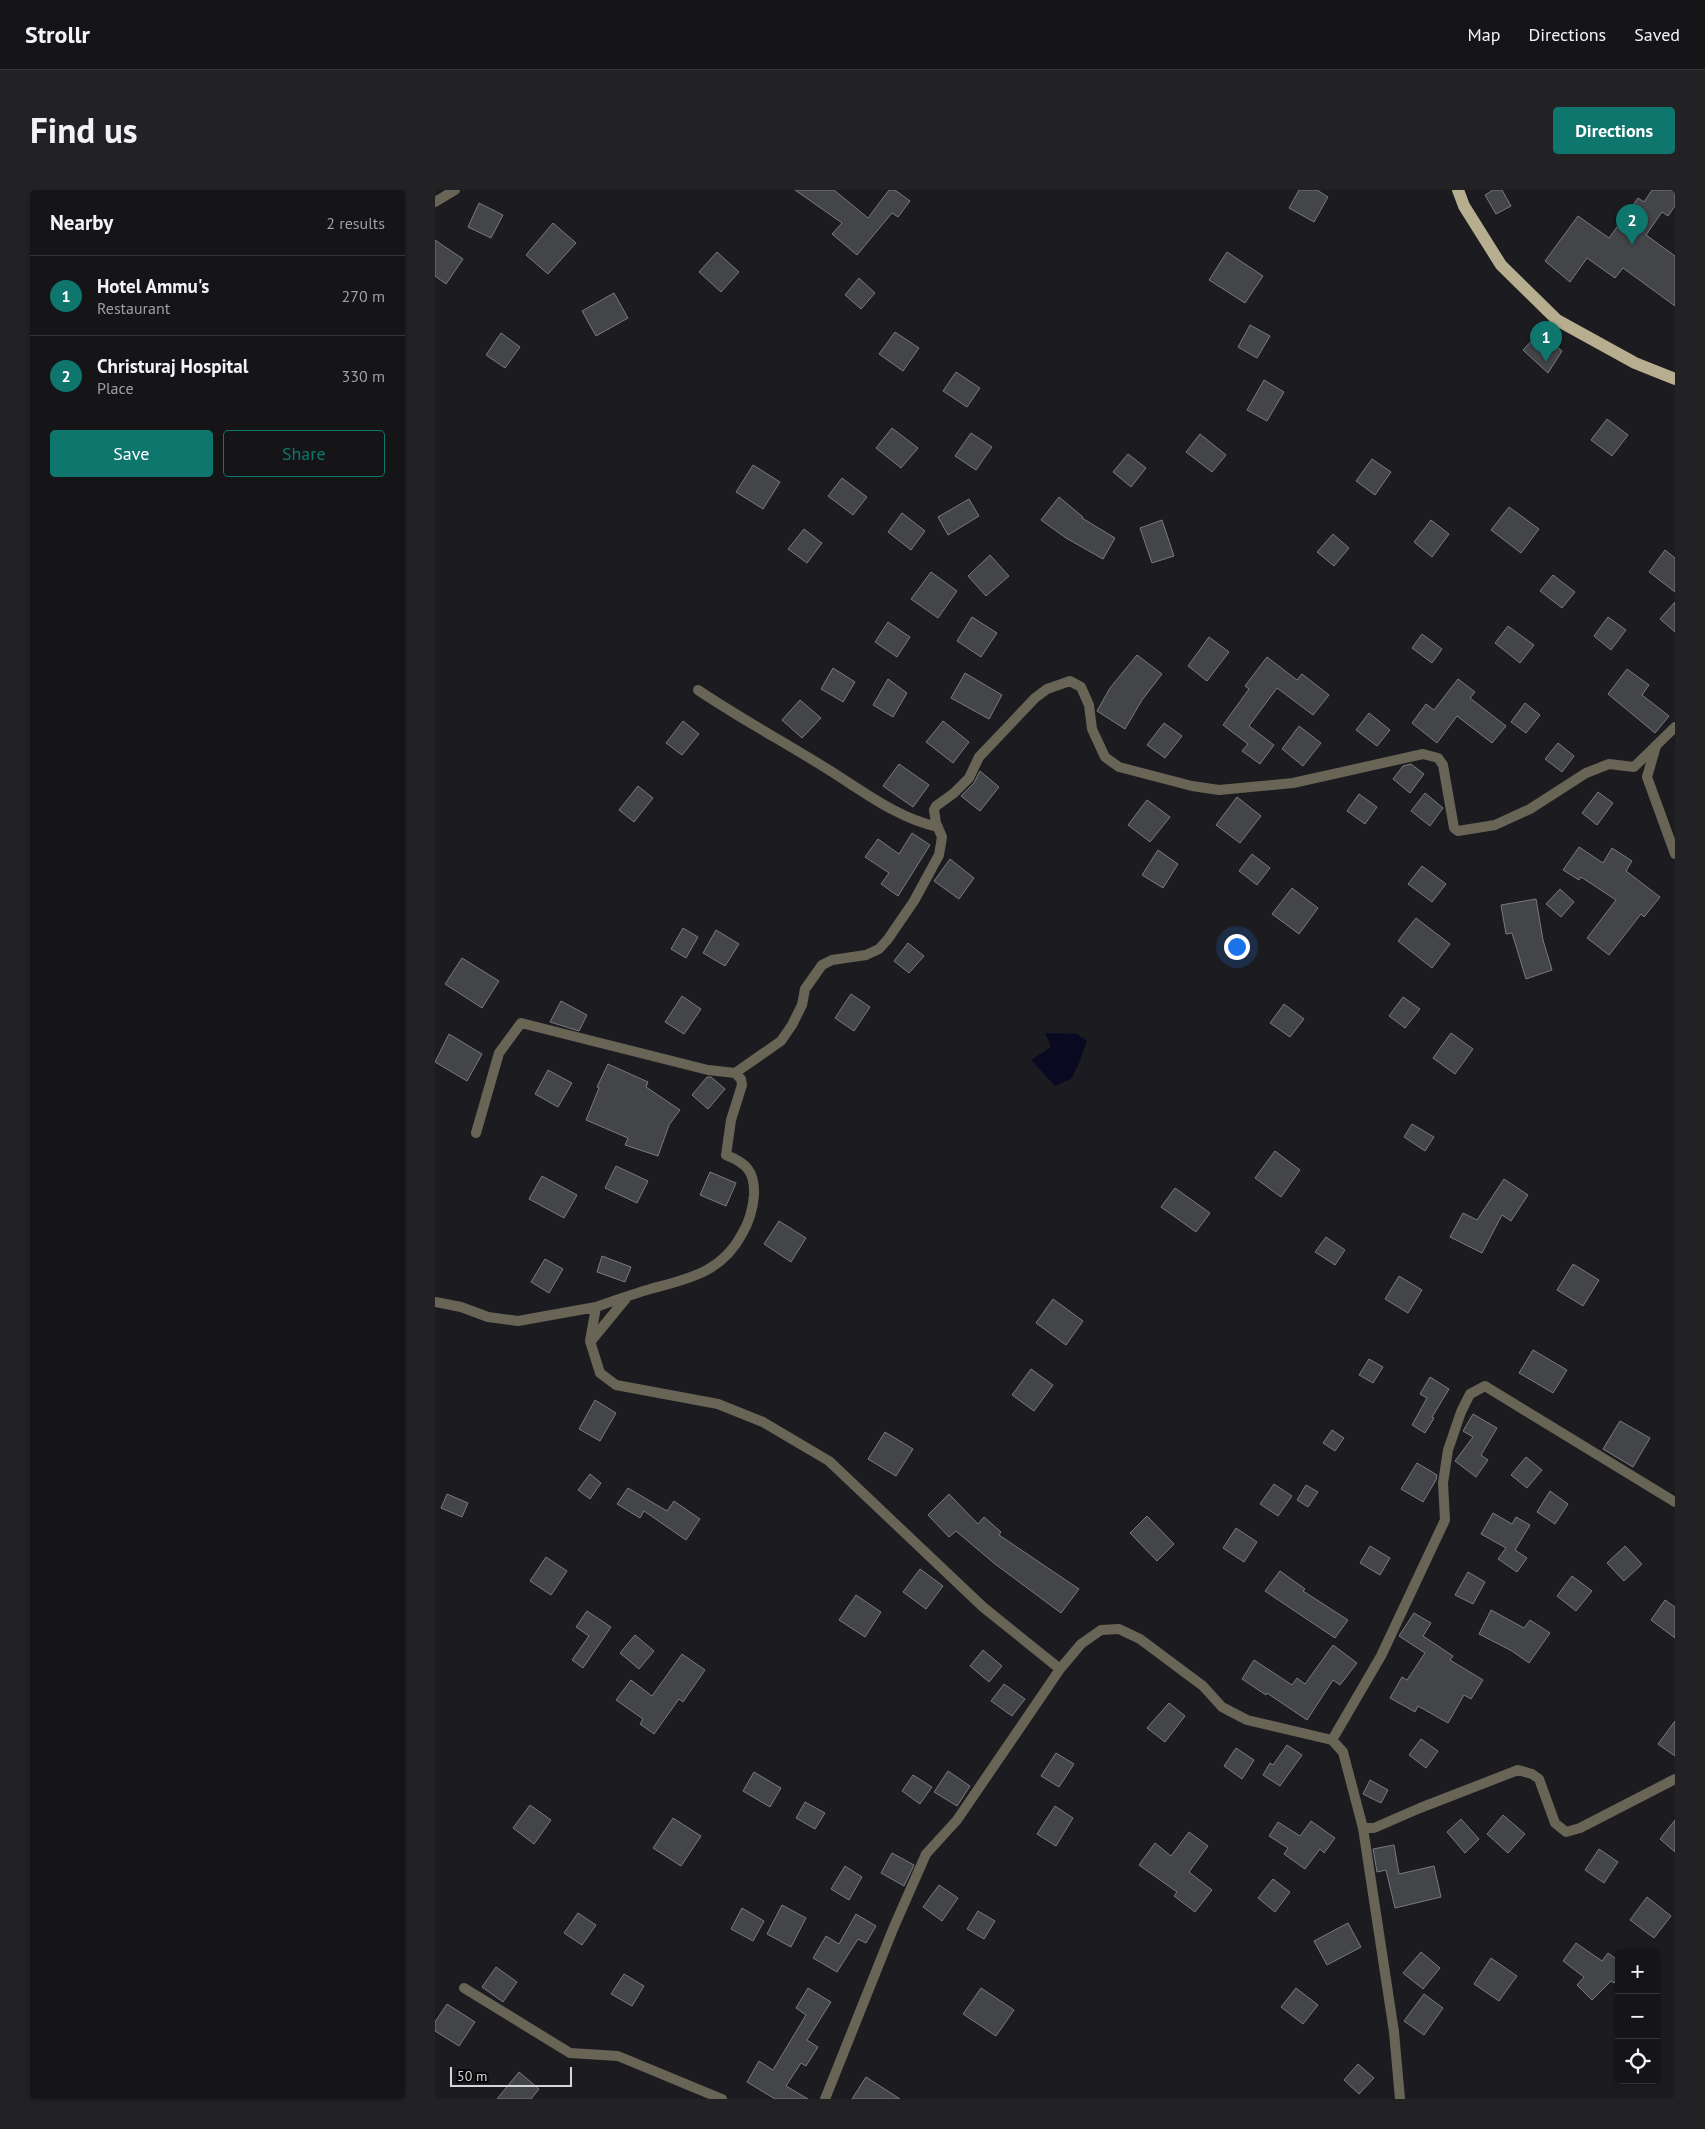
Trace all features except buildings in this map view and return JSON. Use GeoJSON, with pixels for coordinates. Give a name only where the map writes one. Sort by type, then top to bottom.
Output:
{"type":"FeatureCollection","features":[{"type":"Feature","properties":{"kind":"main road"},"geometry":{"type":"LineString","coordinates":[[1458,190],[1464,206],[1501,265],[1557,320],[1635,363],[1675,379]]}},
{"type":"Feature","properties":{"kind":"street"},"geometry":{"type":"LineString","coordinates":[[435,202],[455,190]]}},
{"type":"Feature","properties":{"kind":"street"},"geometry":{"type":"LineString","coordinates":[[735,1073],[781,1041],[802,1005],[805,989],[823,965],[832,960],[865,955],[879,949],[888,939],[914,901],[939,855],[942,837],[934,810],[969,778],[979,758],[1035,698],[1047,689],[1070,681],[1081,687],[1089,704],[1093,729],[1105,757],[1119,767],[1192,786],[1219,790],[1293,783],[1423,754],[1438,758],[1443,765],[1454,828],[1458,831],[1495,825],[1530,809],[1586,773],[1609,764],[1634,767],[1675,727]]}},
{"type":"Feature","properties":{"kind":"street"},"geometry":{"type":"LineString","coordinates":[[698,690],[829,770],[880,804],[923,824],[938,827]]}},
{"type":"Feature","properties":{"kind":"street"},"geometry":{"type":"LineString","coordinates":[[1656,746],[1647,777],[1675,854]]}},
{"type":"Feature","properties":{"kind":"street"},"geometry":{"type":"LineString","coordinates":[[435,1302],[461,1307],[488,1317],[518,1321],[596,1307],[691,1278],[719,1264],[735,1248],[749,1220],[754,1194],[751,1174],[742,1161],[726,1155],[731,1120],[742,1085],[741,1079],[735,1073],[708,1070],[521,1023],[499,1053],[476,1133]]}},
{"type":"Feature","properties":{"kind":"street"},"geometry":{"type":"LineString","coordinates":[[590,1341],[628,1296]]}},
{"type":"Feature","properties":{"kind":"street"},"geometry":{"type":"LineString","coordinates":[[596,1307],[590,1341],[599,1373],[616,1385],[718,1404],[763,1422],[829,1461],[983,1607],[1060,1669]]}},
{"type":"Feature","properties":{"kind":"street"},"geometry":{"type":"LineString","coordinates":[[1332,1740],[1381,1656],[1445,1520],[1443,1483],[1448,1450],[1461,1412],[1470,1394],[1485,1386],[1675,1502]]}},
{"type":"Feature","properties":{"kind":"street"},"geometry":{"type":"LineString","coordinates":[[825,2099],[893,1930],[927,1854],[957,1820],[1060,1669],[1081,1644],[1101,1630],[1119,1629],[1140,1639],[1203,1686],[1222,1707],[1247,1720],[1332,1740],[1343,1752],[1363,1828],[1394,2032],[1400,2099]]}},
{"type":"Feature","properties":{"kind":"street"},"geometry":{"type":"LineString","coordinates":[[1363,1828],[1374,1828],[1518,1770],[1532,1774],[1539,1779],[1555,1823],[1566,1832],[1580,1828],[1675,1779]]}},
{"type":"Feature","properties":{"kind":"street"},"geometry":{"type":"LineString","coordinates":[[464,1988],[570,2053],[618,2056],[722,2099]]}},
{"type":"Feature","properties":{"kind":"water"},"geometry":{"type":"Polygon","coordinates":[[[1045,1033],[1077,1034],[1087,1041],[1071,1079],[1055,1086],[1031,1060],[1051,1047],[1045,1033]]]}},
{"type":"Feature","properties":{"kind":"place","name":"Christuraj Hospital"},"geometry":{"type":"Point","coordinates":[1632,245]}},
{"type":"Feature","properties":{"kind":"place","name":"Hotel Ammu's"},"geometry":{"type":"Point","coordinates":[1546,362]}}]}
